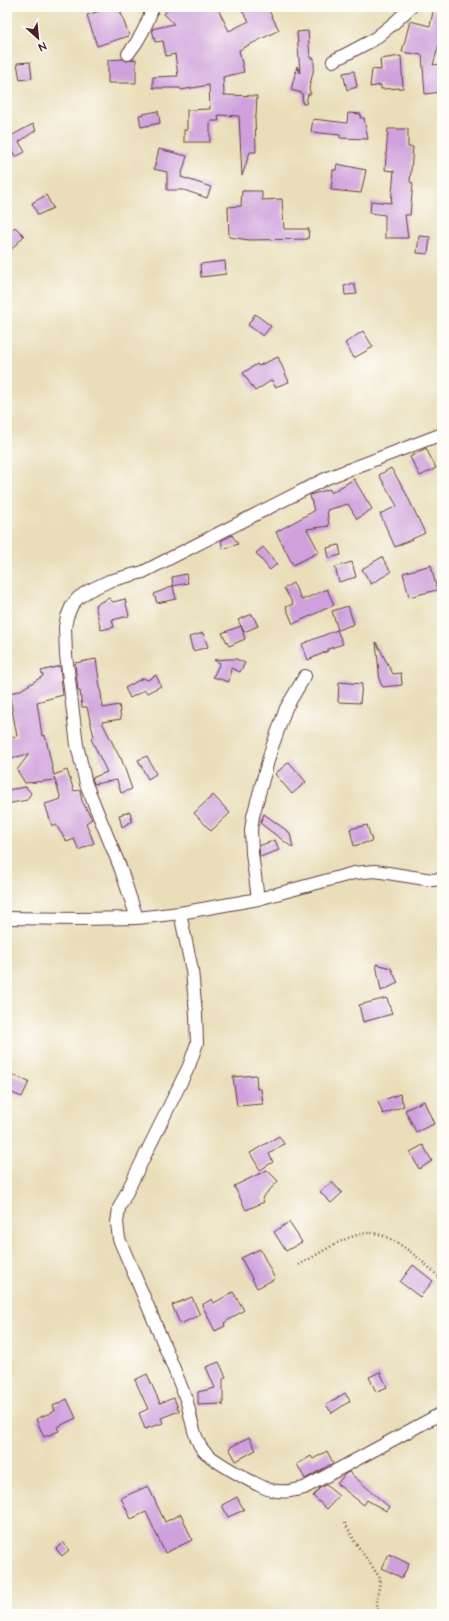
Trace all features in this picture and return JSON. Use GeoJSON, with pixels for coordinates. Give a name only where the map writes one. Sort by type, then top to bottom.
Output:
{"type":"FeatureCollection","features":[{"type":"Feature","properties":{"kind":"street"},"geometry":{"type":"LineString","coordinates":[[128,54],[138,42],[145,30],[153,7]]}},
{"type":"Feature","properties":{"kind":"street"},"geometry":{"type":"LineString","coordinates":[[333,61],[374,40],[394,24],[411,7]]}},
{"type":"Feature","properties":{"kind":"street"},"geometry":{"type":"LineString","coordinates":[[138,918],[120,867],[86,784],[77,746],[66,655],[65,627],[72,605],[78,598],[88,591],[109,581],[143,572],[327,478],[365,465],[442,434]]}},
{"type":"Feature","properties":{"kind":"street"},"geometry":{"type":"LineString","coordinates":[[258,899],[252,853],[251,830],[253,816],[271,750],[286,708],[305,676]]}},
{"type":"Feature","properties":{"kind":"street"},"geometry":{"type":"LineString","coordinates":[[7,918],[138,918],[180,913],[258,899],[354,873],[375,871],[432,880],[442,879]]}},
{"type":"Feature","properties":{"kind":"street"},"geometry":{"type":"LineString","coordinates":[[180,913],[192,970],[197,1043],[189,1066],[119,1208],[117,1223],[119,1239],[167,1350],[203,1450],[214,1460],[253,1482],[270,1490],[287,1492],[304,1488],[442,1413]]}},
{"type":"Feature","properties":{"kind":"path"},"geometry":{"type":"LineString","coordinates":[[298,1265],[351,1237],[369,1233],[381,1235],[412,1253],[442,1280]]}},
{"type":"Feature","properties":{"kind":"path"},"geometry":{"type":"LineString","coordinates":[[345,1523],[355,1542],[380,1578],[377,1601],[379,1614]]}},
{"type":"Feature","properties":{"kind":"path"},"geometry":{"type":"LineString","coordinates":[[421,1614],[442,1612]]}},
{"type":"Feature","properties":{"kind":"building"},"geometry":{"type":"Polygon","coordinates":[[[112,7],[119,7],[129,36],[97,46],[87,15],[112,7]]]}},
{"type":"Feature","properties":{"kind":"building"},"geometry":{"type":"Polygon","coordinates":[[[170,7],[217,7],[229,31],[249,21],[239,7],[267,7],[279,30],[239,50],[244,72],[223,77],[224,95],[257,96],[255,116],[256,152],[250,152],[242,176],[239,116],[218,115],[219,121],[210,121],[210,142],[184,142],[184,130],[187,130],[187,110],[210,109],[209,85],[181,90],[180,88],[153,88],[153,77],[178,76],[175,54],[166,56],[163,41],[155,42],[152,29],[174,24],[164,14],[170,7]]]}},
{"type":"Feature","properties":{"kind":"building"},"geometry":{"type":"Polygon","coordinates":[[[434,7],[442,7],[442,34],[433,65],[442,64],[442,92],[425,94],[422,55],[402,52],[410,21],[430,26],[434,7]]]}},
{"type":"Feature","properties":{"kind":"building"},"geometry":{"type":"Polygon","coordinates":[[[308,31],[310,58],[314,58],[314,68],[309,89],[311,94],[308,94],[306,104],[303,104],[302,93],[291,90],[297,66],[300,73],[297,32],[308,31]]]}},
{"type":"Feature","properties":{"kind":"building"},"geometry":{"type":"Polygon","coordinates":[[[401,56],[403,88],[381,89],[381,85],[370,87],[372,69],[381,70],[380,59],[401,56]]]}},
{"type":"Feature","properties":{"kind":"building"},"geometry":{"type":"Polygon","coordinates":[[[123,59],[127,61],[136,59],[136,83],[108,83],[108,60],[123,59]]]}},
{"type":"Feature","properties":{"kind":"building"},"geometry":{"type":"Polygon","coordinates":[[[30,62],[32,78],[20,80],[17,63],[30,62]]]}},
{"type":"Feature","properties":{"kind":"building"},"geometry":{"type":"Polygon","coordinates":[[[354,71],[357,87],[347,90],[343,73],[354,71]]]}},
{"type":"Feature","properties":{"kind":"building"},"geometry":{"type":"Polygon","coordinates":[[[158,111],[160,123],[141,127],[139,115],[158,111]]]}},
{"type":"Feature","properties":{"kind":"building"},"geometry":{"type":"Polygon","coordinates":[[[348,113],[361,114],[360,118],[364,118],[368,139],[340,138],[340,135],[311,132],[313,119],[347,123],[348,113]]]}},
{"type":"Feature","properties":{"kind":"building"},"geometry":{"type":"Polygon","coordinates":[[[33,124],[36,130],[19,142],[25,152],[15,157],[7,138],[33,124]]]}},
{"type":"Feature","properties":{"kind":"building"},"geometry":{"type":"Polygon","coordinates":[[[388,129],[408,129],[408,147],[413,147],[410,182],[413,183],[410,215],[405,215],[408,238],[385,238],[385,215],[370,213],[371,201],[391,203],[394,171],[385,170],[388,129]]]}},
{"type":"Feature","properties":{"kind":"building"},"geometry":{"type":"Polygon","coordinates":[[[159,149],[187,156],[181,177],[211,187],[207,198],[184,190],[167,190],[167,172],[154,169],[159,149]]]}},
{"type":"Feature","properties":{"kind":"building"},"geometry":{"type":"Polygon","coordinates":[[[337,164],[366,170],[361,193],[331,190],[333,170],[336,170],[337,164]]]}},
{"type":"Feature","properties":{"kind":"building"},"geometry":{"type":"Polygon","coordinates":[[[242,191],[262,191],[262,200],[282,199],[284,229],[309,229],[308,239],[249,240],[229,237],[228,207],[241,206],[242,191]]]}},
{"type":"Feature","properties":{"kind":"building"},"geometry":{"type":"Polygon","coordinates":[[[46,195],[53,208],[38,215],[32,203],[46,195]]]}},
{"type":"Feature","properties":{"kind":"building"},"geometry":{"type":"Polygon","coordinates":[[[15,227],[24,236],[7,254],[7,235],[15,227]]]}},
{"type":"Feature","properties":{"kind":"building"},"geometry":{"type":"Polygon","coordinates":[[[419,236],[430,237],[428,254],[417,253],[419,236]]]}},
{"type":"Feature","properties":{"kind":"building"},"geometry":{"type":"Polygon","coordinates":[[[225,261],[226,274],[201,277],[200,264],[225,261]]]}},
{"type":"Feature","properties":{"kind":"building"},"geometry":{"type":"Polygon","coordinates":[[[354,283],[357,294],[345,295],[344,286],[354,283]]]}},
{"type":"Feature","properties":{"kind":"building"},"geometry":{"type":"Polygon","coordinates":[[[255,314],[271,326],[263,336],[248,325],[255,314]]]}},
{"type":"Feature","properties":{"kind":"building"},"geometry":{"type":"Polygon","coordinates":[[[363,331],[373,347],[354,358],[345,343],[363,331]]]}},
{"type":"Feature","properties":{"kind":"building"},"geometry":{"type":"Polygon","coordinates":[[[278,357],[289,382],[275,387],[272,380],[255,391],[243,373],[257,364],[258,366],[278,357]]]}},
{"type":"Feature","properties":{"kind":"building"},"geometry":{"type":"Polygon","coordinates":[[[426,448],[436,468],[420,476],[410,457],[426,448]]]}},
{"type":"Feature","properties":{"kind":"building"},"geometry":{"type":"Polygon","coordinates":[[[391,468],[404,489],[425,533],[395,547],[380,514],[397,506],[379,475],[391,468]]]}},
{"type":"Feature","properties":{"kind":"building"},"geometry":{"type":"Polygon","coordinates":[[[354,479],[372,509],[357,519],[348,504],[327,510],[329,526],[307,529],[319,552],[293,565],[276,532],[314,511],[310,495],[330,489],[331,493],[354,479]]]}},
{"type":"Feature","properties":{"kind":"building"},"geometry":{"type":"Polygon","coordinates":[[[232,535],[238,544],[223,549],[221,541],[232,535]]]}},
{"type":"Feature","properties":{"kind":"building"},"geometry":{"type":"Polygon","coordinates":[[[339,545],[341,555],[329,558],[327,548],[339,545]]]}},
{"type":"Feature","properties":{"kind":"building"},"geometry":{"type":"Polygon","coordinates":[[[263,547],[277,564],[270,570],[256,553],[263,547]]]}},
{"type":"Feature","properties":{"kind":"building"},"geometry":{"type":"Polygon","coordinates":[[[382,557],[391,572],[371,584],[362,569],[382,557]]]}},
{"type":"Feature","properties":{"kind":"building"},"geometry":{"type":"Polygon","coordinates":[[[352,562],[356,577],[339,582],[335,567],[352,562]]]}},
{"type":"Feature","properties":{"kind":"building"},"geometry":{"type":"Polygon","coordinates":[[[431,565],[437,590],[409,597],[403,573],[431,565]]]}},
{"type":"Feature","properties":{"kind":"building"},"geometry":{"type":"Polygon","coordinates":[[[186,574],[188,583],[173,586],[172,577],[186,574]]]}},
{"type":"Feature","properties":{"kind":"building"},"geometry":{"type":"Polygon","coordinates":[[[293,583],[302,600],[327,589],[334,605],[293,624],[286,607],[293,604],[284,588],[293,583]]]}},
{"type":"Feature","properties":{"kind":"building"},"geometry":{"type":"Polygon","coordinates":[[[173,586],[176,599],[157,603],[154,594],[173,586]]]}},
{"type":"Feature","properties":{"kind":"building"},"geometry":{"type":"Polygon","coordinates":[[[109,598],[113,602],[125,599],[129,616],[112,620],[114,627],[101,630],[95,605],[109,598]]]}},
{"type":"Feature","properties":{"kind":"building"},"geometry":{"type":"Polygon","coordinates":[[[348,606],[354,624],[338,630],[332,611],[348,606]]]}},
{"type":"Feature","properties":{"kind":"building"},"geometry":{"type":"Polygon","coordinates":[[[252,614],[258,626],[244,632],[238,620],[252,614]]]}},
{"type":"Feature","properties":{"kind":"building"},"geometry":{"type":"Polygon","coordinates":[[[241,626],[245,639],[229,646],[222,633],[241,626]]]}},
{"type":"Feature","properties":{"kind":"building"},"geometry":{"type":"Polygon","coordinates":[[[337,630],[343,644],[328,649],[328,651],[308,660],[302,644],[337,630]]]}},
{"type":"Feature","properties":{"kind":"building"},"geometry":{"type":"Polygon","coordinates":[[[203,633],[208,647],[193,651],[189,637],[203,633]]]}},
{"type":"Feature","properties":{"kind":"building"},"geometry":{"type":"Polygon","coordinates":[[[376,642],[393,674],[401,673],[402,685],[383,687],[380,682],[376,642]]]}},
{"type":"Feature","properties":{"kind":"building"},"geometry":{"type":"Polygon","coordinates":[[[96,659],[103,708],[119,705],[121,719],[102,722],[121,758],[132,789],[121,793],[117,780],[94,784],[92,778],[107,772],[91,739],[94,737],[87,707],[82,707],[80,691],[78,691],[75,663],[96,659]]]}},
{"type":"Feature","properties":{"kind":"building"},"geometry":{"type":"Polygon","coordinates":[[[236,659],[245,663],[240,672],[231,668],[229,682],[213,677],[220,663],[214,660],[236,659]]]}},
{"type":"Feature","properties":{"kind":"building"},"geometry":{"type":"Polygon","coordinates":[[[60,666],[63,695],[37,702],[42,736],[45,735],[54,775],[67,770],[74,791],[80,790],[82,801],[92,819],[86,823],[94,843],[79,850],[74,839],[67,842],[56,825],[52,826],[45,804],[61,799],[55,780],[25,783],[17,770],[29,754],[7,759],[7,738],[17,736],[9,693],[19,691],[43,676],[41,671],[60,666]]]}},
{"type":"Feature","properties":{"kind":"building"},"geometry":{"type":"Polygon","coordinates":[[[156,675],[161,686],[147,693],[145,690],[130,698],[125,688],[143,678],[148,680],[156,675]]]}},
{"type":"Feature","properties":{"kind":"building"},"geometry":{"type":"Polygon","coordinates":[[[339,682],[362,684],[360,703],[338,702],[339,682]]]}},
{"type":"Feature","properties":{"kind":"building"},"geometry":{"type":"Polygon","coordinates":[[[147,756],[156,774],[148,779],[138,760],[147,756]]]}},
{"type":"Feature","properties":{"kind":"building"},"geometry":{"type":"Polygon","coordinates":[[[289,762],[306,782],[292,794],[275,774],[289,762]]]}},
{"type":"Feature","properties":{"kind":"building"},"geometry":{"type":"Polygon","coordinates":[[[26,787],[31,793],[27,800],[7,804],[7,790],[26,787]]]}},
{"type":"Feature","properties":{"kind":"building"},"geometry":{"type":"Polygon","coordinates":[[[213,795],[230,813],[211,831],[194,813],[213,795]]]}},
{"type":"Feature","properties":{"kind":"building"},"geometry":{"type":"Polygon","coordinates":[[[130,812],[132,821],[122,827],[119,815],[130,812]]]}},
{"type":"Feature","properties":{"kind":"building"},"geometry":{"type":"Polygon","coordinates":[[[264,814],[290,833],[293,848],[260,823],[264,814]]]}},
{"type":"Feature","properties":{"kind":"building"},"geometry":{"type":"Polygon","coordinates":[[[367,825],[372,841],[354,846],[350,829],[367,825]]]}},
{"type":"Feature","properties":{"kind":"building"},"geometry":{"type":"Polygon","coordinates":[[[275,840],[279,850],[260,857],[259,846],[275,840]]]}},
{"type":"Feature","properties":{"kind":"building"},"geometry":{"type":"Polygon","coordinates":[[[376,964],[391,968],[398,983],[381,991],[376,964]]]}},
{"type":"Feature","properties":{"kind":"building"},"geometry":{"type":"Polygon","coordinates":[[[387,998],[392,1014],[363,1022],[359,1005],[387,998]]]}},
{"type":"Feature","properties":{"kind":"building"},"geometry":{"type":"Polygon","coordinates":[[[13,1075],[29,1082],[22,1097],[7,1091],[13,1075]]]}},
{"type":"Feature","properties":{"kind":"building"},"geometry":{"type":"Polygon","coordinates":[[[256,1075],[257,1089],[261,1089],[263,1104],[237,1106],[233,1077],[256,1075]]]}},
{"type":"Feature","properties":{"kind":"building"},"geometry":{"type":"Polygon","coordinates":[[[400,1094],[404,1106],[383,1114],[378,1102],[400,1094]]]}},
{"type":"Feature","properties":{"kind":"building"},"geometry":{"type":"Polygon","coordinates":[[[424,1101],[434,1124],[416,1132],[405,1110],[424,1101]]]}},
{"type":"Feature","properties":{"kind":"building"},"geometry":{"type":"Polygon","coordinates":[[[279,1136],[284,1144],[269,1154],[273,1162],[260,1170],[250,1153],[279,1136]]]}},
{"type":"Feature","properties":{"kind":"building"},"geometry":{"type":"Polygon","coordinates":[[[423,1145],[432,1161],[419,1169],[410,1152],[423,1145]]]}},
{"type":"Feature","properties":{"kind":"building"},"geometry":{"type":"Polygon","coordinates":[[[267,1170],[278,1181],[262,1198],[264,1202],[246,1210],[234,1186],[267,1170]]]}},
{"type":"Feature","properties":{"kind":"building"},"geometry":{"type":"Polygon","coordinates":[[[332,1182],[342,1193],[331,1203],[320,1192],[332,1182]]]}},
{"type":"Feature","properties":{"kind":"building"},"geometry":{"type":"Polygon","coordinates":[[[289,1222],[302,1242],[286,1251],[274,1232],[289,1222]]]}},
{"type":"Feature","properties":{"kind":"building"},"geometry":{"type":"Polygon","coordinates":[[[260,1249],[275,1279],[257,1288],[241,1258],[260,1249]]]}},
{"type":"Feature","properties":{"kind":"building"},"geometry":{"type":"Polygon","coordinates":[[[413,1265],[433,1281],[420,1297],[400,1282],[413,1265]]]}},
{"type":"Feature","properties":{"kind":"building"},"geometry":{"type":"Polygon","coordinates":[[[233,1292],[244,1310],[224,1323],[225,1326],[215,1331],[202,1305],[212,1299],[214,1303],[233,1292]]]}},
{"type":"Feature","properties":{"kind":"building"},"geometry":{"type":"Polygon","coordinates":[[[192,1297],[200,1315],[180,1324],[172,1305],[192,1297]]]}},
{"type":"Feature","properties":{"kind":"building"},"geometry":{"type":"Polygon","coordinates":[[[219,1362],[226,1377],[223,1379],[223,1406],[222,1404],[198,1405],[198,1392],[215,1388],[206,1367],[219,1362]]]}},
{"type":"Feature","properties":{"kind":"building"},"geometry":{"type":"Polygon","coordinates":[[[380,1372],[387,1387],[376,1392],[369,1377],[380,1372]]]}},
{"type":"Feature","properties":{"kind":"building"},"geometry":{"type":"Polygon","coordinates":[[[147,1374],[160,1403],[174,1398],[179,1411],[161,1418],[163,1423],[145,1429],[139,1413],[148,1409],[135,1380],[147,1374]]]}},
{"type":"Feature","properties":{"kind":"building"},"geometry":{"type":"Polygon","coordinates":[[[345,1393],[350,1401],[332,1413],[326,1405],[345,1393]]]}},
{"type":"Feature","properties":{"kind":"building"},"geometry":{"type":"Polygon","coordinates":[[[67,1399],[76,1418],[57,1427],[59,1431],[44,1437],[36,1419],[55,1411],[53,1406],[67,1399]]]}},
{"type":"Feature","properties":{"kind":"building"},"geometry":{"type":"Polygon","coordinates":[[[249,1437],[256,1450],[236,1461],[229,1448],[249,1437]]]}},
{"type":"Feature","properties":{"kind":"building"},"geometry":{"type":"Polygon","coordinates":[[[327,1451],[333,1463],[305,1479],[297,1464],[311,1456],[313,1459],[327,1451]]]}},
{"type":"Feature","properties":{"kind":"building"},"geometry":{"type":"Polygon","coordinates":[[[349,1472],[389,1507],[386,1511],[367,1500],[364,1505],[337,1484],[345,1474],[349,1472]]]}},
{"type":"Feature","properties":{"kind":"building"},"geometry":{"type":"Polygon","coordinates":[[[326,1485],[339,1496],[327,1509],[313,1496],[320,1488],[326,1485]]]}},
{"type":"Feature","properties":{"kind":"building"},"geometry":{"type":"Polygon","coordinates":[[[148,1486],[165,1522],[181,1514],[192,1540],[165,1553],[146,1512],[131,1519],[121,1498],[148,1486]]]}},
{"type":"Feature","properties":{"kind":"building"},"geometry":{"type":"Polygon","coordinates":[[[237,1497],[244,1510],[228,1517],[222,1505],[237,1497]]]}},
{"type":"Feature","properties":{"kind":"building"},"geometry":{"type":"Polygon","coordinates":[[[63,1542],[69,1550],[62,1556],[56,1549],[63,1542]]]}},
{"type":"Feature","properties":{"kind":"building"},"geometry":{"type":"Polygon","coordinates":[[[389,1554],[409,1564],[402,1578],[382,1568],[389,1554]]]}}]}
